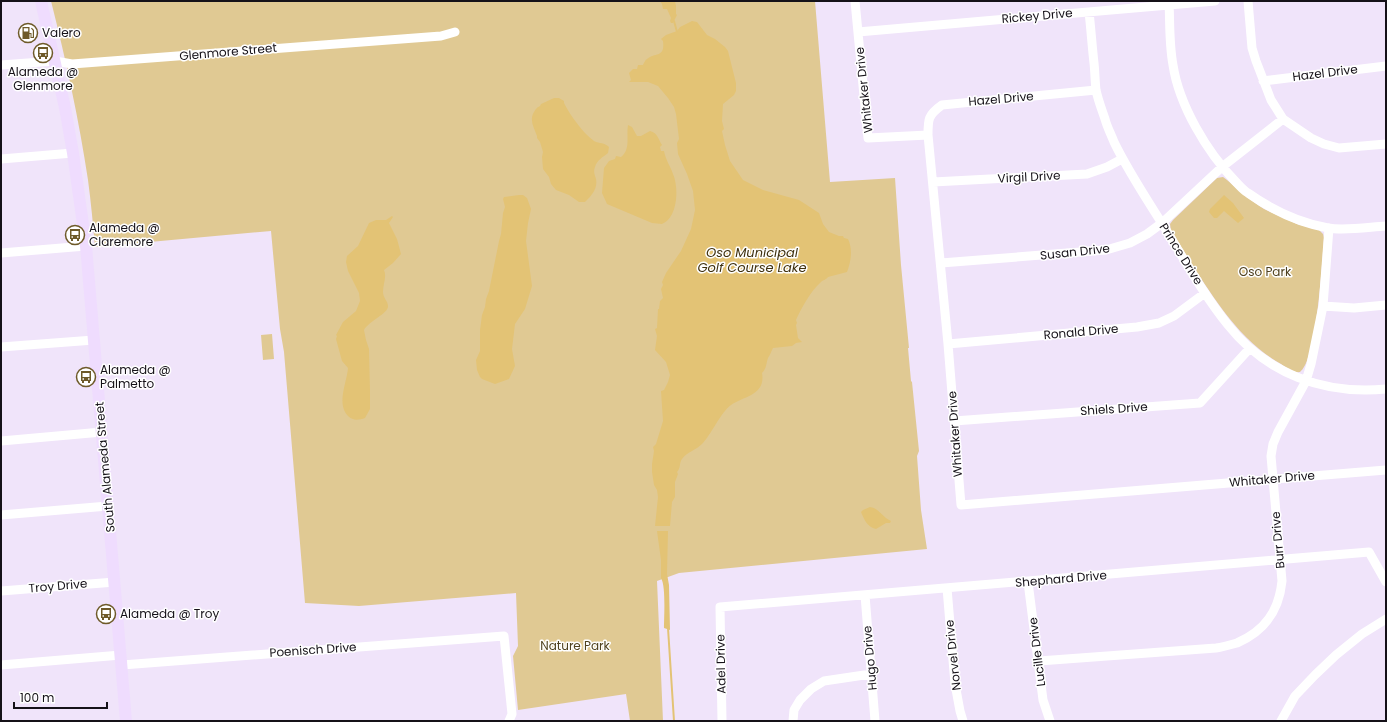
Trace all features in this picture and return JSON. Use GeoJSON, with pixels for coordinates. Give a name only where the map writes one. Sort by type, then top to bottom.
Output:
{"type":"FeatureCollection","features":[{"type":"Feature","properties":{"kind":"main road","name":"South Alameda Street"},"geometry":{"type":"LineString","coordinates":[[41,1],[55,61],[73,153],[86,246],[126,721]]}},
{"type":"Feature","properties":{"kind":"street","name":"Whitaker Drive"},"geometry":{"type":"LineString","coordinates":[[855,1],[868,138],[928,135],[941,263],[961,505],[1386,470]]}},
{"type":"Feature","properties":{"kind":"street","name":"Rickey Drive"},"geometry":{"type":"LineString","coordinates":[[858,32],[1089,12],[1169,3],[1215,1]]}},
{"type":"Feature","properties":{"kind":"street"},"geometry":{"type":"LineString","coordinates":[[1248,1],[1252,48],[1271,100],[1283,119],[1311,138],[1324,144],[1339,148],[1386,144]]}},
{"type":"Feature","properties":{"kind":"street"},"geometry":{"type":"LineString","coordinates":[[1169,3],[1173,65],[1179,89],[1189,114],[1222,167],[1247,193],[1297,220],[1329,228],[1386,226]]}},
{"type":"Feature","properties":{"kind":"street","name":"Prince Drive"},"geometry":{"type":"LineString","coordinates":[[1089,12],[1096,90],[1105,122],[1122,159],[1138,186],[1205,293],[1228,325],[1250,348],[1276,367],[1306,380],[1326,387],[1347,390],[1368,391],[1386,389]]}},
{"type":"Feature","properties":{"kind":"street","name":"Glenmore Street"},"geometry":{"type":"LineString","coordinates":[[1,65],[55,61],[70,64],[114,61],[441,36],[455,32]]}},
{"type":"Feature","properties":{"kind":"street","name":"Hazel Drive"},"geometry":{"type":"LineString","coordinates":[[1263,81],[1386,66]]}},
{"type":"Feature","properties":{"kind":"street","name":"Hazel Drive"},"geometry":{"type":"LineString","coordinates":[[928,135],[928,120],[934,110],[942,105],[1096,90]]}},
{"type":"Feature","properties":{"kind":"street","name":"Susan Drive"},"geometry":{"type":"LineString","coordinates":[[941,263],[1106,250],[1130,243],[1147,234],[1162,223],[1222,167],[1283,119]]}},
{"type":"Feature","properties":{"kind":"street"},"geometry":{"type":"LineString","coordinates":[[1,159],[73,153]]}},
{"type":"Feature","properties":{"kind":"street","name":"Virgil Drive"},"geometry":{"type":"LineString","coordinates":[[933,182],[1087,174],[1107,167],[1122,159]]}},
{"type":"Feature","properties":{"kind":"street","name":"Burr Drive"},"geometry":{"type":"LineString","coordinates":[[1039,661],[1216,648],[1237,643],[1259,630],[1268,620],[1275,609],[1281,594],[1282,582],[1271,456],[1273,444],[1278,432],[1306,380],[1311,364],[1322,306],[1329,228]]}},
{"type":"Feature","properties":{"kind":"street"},"geometry":{"type":"LineString","coordinates":[[1,253],[86,246]]}},
{"type":"Feature","properties":{"kind":"street","name":"Ronald Drive"},"geometry":{"type":"LineString","coordinates":[[948,344],[1137,327],[1159,323],[1174,316],[1205,293]]}},
{"type":"Feature","properties":{"kind":"street"},"geometry":{"type":"LineString","coordinates":[[1322,306],[1354,308],[1386,305]]}},
{"type":"Feature","properties":{"kind":"street"},"geometry":{"type":"LineString","coordinates":[[1,347],[94,340]]}},
{"type":"Feature","properties":{"kind":"street","name":"Shiels Drive"},"geometry":{"type":"LineString","coordinates":[[954,421],[1200,403],[1250,348]]}},
{"type":"Feature","properties":{"kind":"street"},"geometry":{"type":"LineString","coordinates":[[1,441],[102,432]]}},
{"type":"Feature","properties":{"kind":"street"},"geometry":{"type":"LineString","coordinates":[[1,515],[108,506]]}},
{"type":"Feature","properties":{"kind":"street","name":"Shephard Drive"},"geometry":{"type":"LineString","coordinates":[[720,607],[865,596],[1369,552],[1386,582]]}},
{"type":"Feature","properties":{"kind":"street","name":"Troy Drive"},"geometry":{"type":"LineString","coordinates":[[1,591],[115,582]]}},
{"type":"Feature","properties":{"kind":"street","name":"Lucille Drive"},"geometry":{"type":"LineString","coordinates":[[1028,582],[1043,700],[1050,721]]}},
{"type":"Feature","properties":{"kind":"street","name":"Norvel Drive"},"geometry":{"type":"LineString","coordinates":[[947,588],[955,684],[963,721]]}},
{"type":"Feature","properties":{"kind":"street","name":"Hugo Drive"},"geometry":{"type":"LineString","coordinates":[[865,596],[875,721]]}},
{"type":"Feature","properties":{"kind":"street","name":"Adel Drive"},"geometry":{"type":"LineString","coordinates":[[720,607],[722,721]]}},
{"type":"Feature","properties":{"kind":"street"},"geometry":{"type":"LineString","coordinates":[[1281,721],[1295,696],[1336,655],[1362,634],[1386,619]]}},
{"type":"Feature","properties":{"kind":"street","name":"Poenisch Drive"},"geometry":{"type":"LineString","coordinates":[[1,666],[504,636],[512,714],[509,721]]}},
{"type":"Feature","properties":{"kind":"street"},"geometry":{"type":"LineString","coordinates":[[793,721],[794,710],[800,700],[811,689],[824,681],[871,674]]}},
{"type":"Feature","properties":{"kind":"green space","name":"Nature Park"},"geometry":{"type":"Polygon","coordinates":[[[51,1],[815,1],[830,182],[895,178],[908,348],[919,451],[917,456],[921,510],[927,549],[679,573],[657,581],[663,721],[630,721],[626,694],[518,710],[513,656],[518,646],[516,593],[359,606],[305,603],[284,352],[280,329],[271,231],[95,247],[89,188],[81,135],[51,1]]]}},
{"type":"Feature","properties":{"kind":"green space","name":"Oso Park"},"geometry":{"type":"Polygon","coordinates":[[[1223,177],[1264,209],[1297,224],[1319,230],[1323,234],[1322,267],[1315,331],[1306,364],[1300,372],[1290,370],[1263,352],[1232,322],[1206,286],[1171,231],[1170,224],[1173,220],[1217,178],[1223,177]]]}},
{"type":"Feature","properties":{"kind":"green space"},"geometry":{"type":"Polygon","coordinates":[[[272,334],[274,359],[263,360],[261,335],[272,334]]]}},
{"type":"Feature","properties":{"kind":"water"},"geometry":{"type":"Polygon","coordinates":[[[660,1],[675,1],[677,15],[673,23],[670,21],[671,18],[667,9],[663,9],[660,1]]]}},
{"type":"Feature","properties":{"kind":"water","name":"Oso Municipal Golf Course Lake"},"geometry":{"type":"Polygon","coordinates":[[[692,21],[697,22],[707,35],[715,39],[728,51],[736,83],[736,91],[734,95],[723,104],[722,121],[724,129],[722,131],[730,161],[743,180],[763,190],[799,200],[819,213],[823,224],[829,232],[848,239],[851,247],[851,256],[847,272],[828,277],[822,281],[813,290],[804,305],[796,320],[798,338],[802,342],[796,343],[792,346],[773,348],[762,373],[761,386],[753,394],[727,408],[702,444],[682,459],[675,482],[675,497],[672,502],[670,526],[655,526],[658,497],[652,472],[653,447],[656,444],[663,421],[661,391],[664,390],[670,375],[666,362],[655,350],[657,336],[655,329],[657,328],[660,301],[663,298],[661,289],[663,285],[662,282],[666,273],[681,251],[691,229],[695,210],[693,191],[678,154],[677,143],[679,139],[674,107],[658,86],[648,82],[629,82],[631,80],[629,73],[633,69],[637,69],[638,65],[643,65],[647,59],[659,54],[663,50],[663,41],[661,39],[692,21]]]}},
{"type":"Feature","properties":{"kind":"water"},"geometry":{"type":"Polygon","coordinates":[[[554,98],[559,98],[564,101],[573,118],[590,138],[609,147],[608,153],[597,162],[594,169],[596,186],[592,195],[585,202],[579,202],[569,195],[556,190],[543,169],[543,152],[533,127],[532,118],[535,110],[541,104],[554,98]]]}},
{"type":"Feature","properties":{"kind":"water"},"geometry":{"type":"Polygon","coordinates":[[[628,125],[632,127],[637,136],[641,136],[650,131],[656,135],[662,145],[660,147],[661,151],[664,151],[673,174],[676,186],[676,202],[671,215],[667,221],[662,224],[652,223],[607,204],[602,193],[604,168],[609,161],[615,159],[616,156],[621,157],[626,150],[628,142],[628,125]]]}},
{"type":"Feature","properties":{"kind":"water"},"geometry":{"type":"Polygon","coordinates":[[[523,195],[527,198],[531,209],[526,241],[532,286],[525,309],[515,324],[512,349],[515,366],[509,379],[495,384],[480,377],[477,370],[476,360],[480,351],[482,315],[489,291],[501,234],[505,207],[503,199],[504,197],[523,195]]]}},
{"type":"Feature","properties":{"kind":"water"},"geometry":{"type":"Polygon","coordinates":[[[1224,195],[1233,203],[1244,218],[1238,223],[1224,211],[1217,218],[1214,218],[1209,212],[1210,209],[1224,195]]]}},
{"type":"Feature","properties":{"kind":"water"},"geometry":{"type":"Polygon","coordinates":[[[392,216],[393,217],[389,223],[397,239],[401,254],[384,270],[385,278],[383,292],[388,304],[387,309],[364,330],[369,349],[370,409],[365,418],[358,420],[348,416],[343,405],[342,399],[348,368],[342,361],[336,339],[336,335],[343,322],[356,311],[360,301],[359,293],[348,271],[346,262],[347,256],[358,246],[369,223],[376,220],[386,220],[392,216]]]}},
{"type":"Feature","properties":{"kind":"water"},"geometry":{"type":"Polygon","coordinates":[[[870,507],[876,509],[891,521],[890,523],[886,523],[876,529],[870,526],[866,522],[861,512],[870,507]]]}},
{"type":"Feature","properties":{"kind":"water"},"geometry":{"type":"Polygon","coordinates":[[[657,531],[668,531],[667,574],[669,585],[670,630],[664,628],[664,594],[663,582],[661,578],[661,560],[657,531]]]}},
{"type":"Feature","properties":{"kind":"waterway"},"geometry":{"type":"LineString","coordinates":[[674,21],[677,32]]}},
{"type":"Feature","properties":{"kind":"waterway"},"geometry":{"type":"LineString","coordinates":[[668,628],[674,721]]}},
{"type":"Feature","properties":{"kind":"place","name":"Valero"},"geometry":{"type":"Point","coordinates":[28,33]}},
{"type":"Feature","properties":{"kind":"place","name":"Alameda @ Glenmore"},"geometry":{"type":"Point","coordinates":[43,53]}},
{"type":"Feature","properties":{"kind":"place","name":"Alameda @ Claremore"},"geometry":{"type":"Point","coordinates":[75,235]}},
{"type":"Feature","properties":{"kind":"place","name":"Alameda @ Palmetto"},"geometry":{"type":"Point","coordinates":[86,377]}},
{"type":"Feature","properties":{"kind":"place","name":"Alameda @ Troy"},"geometry":{"type":"Point","coordinates":[106,614]}}]}
